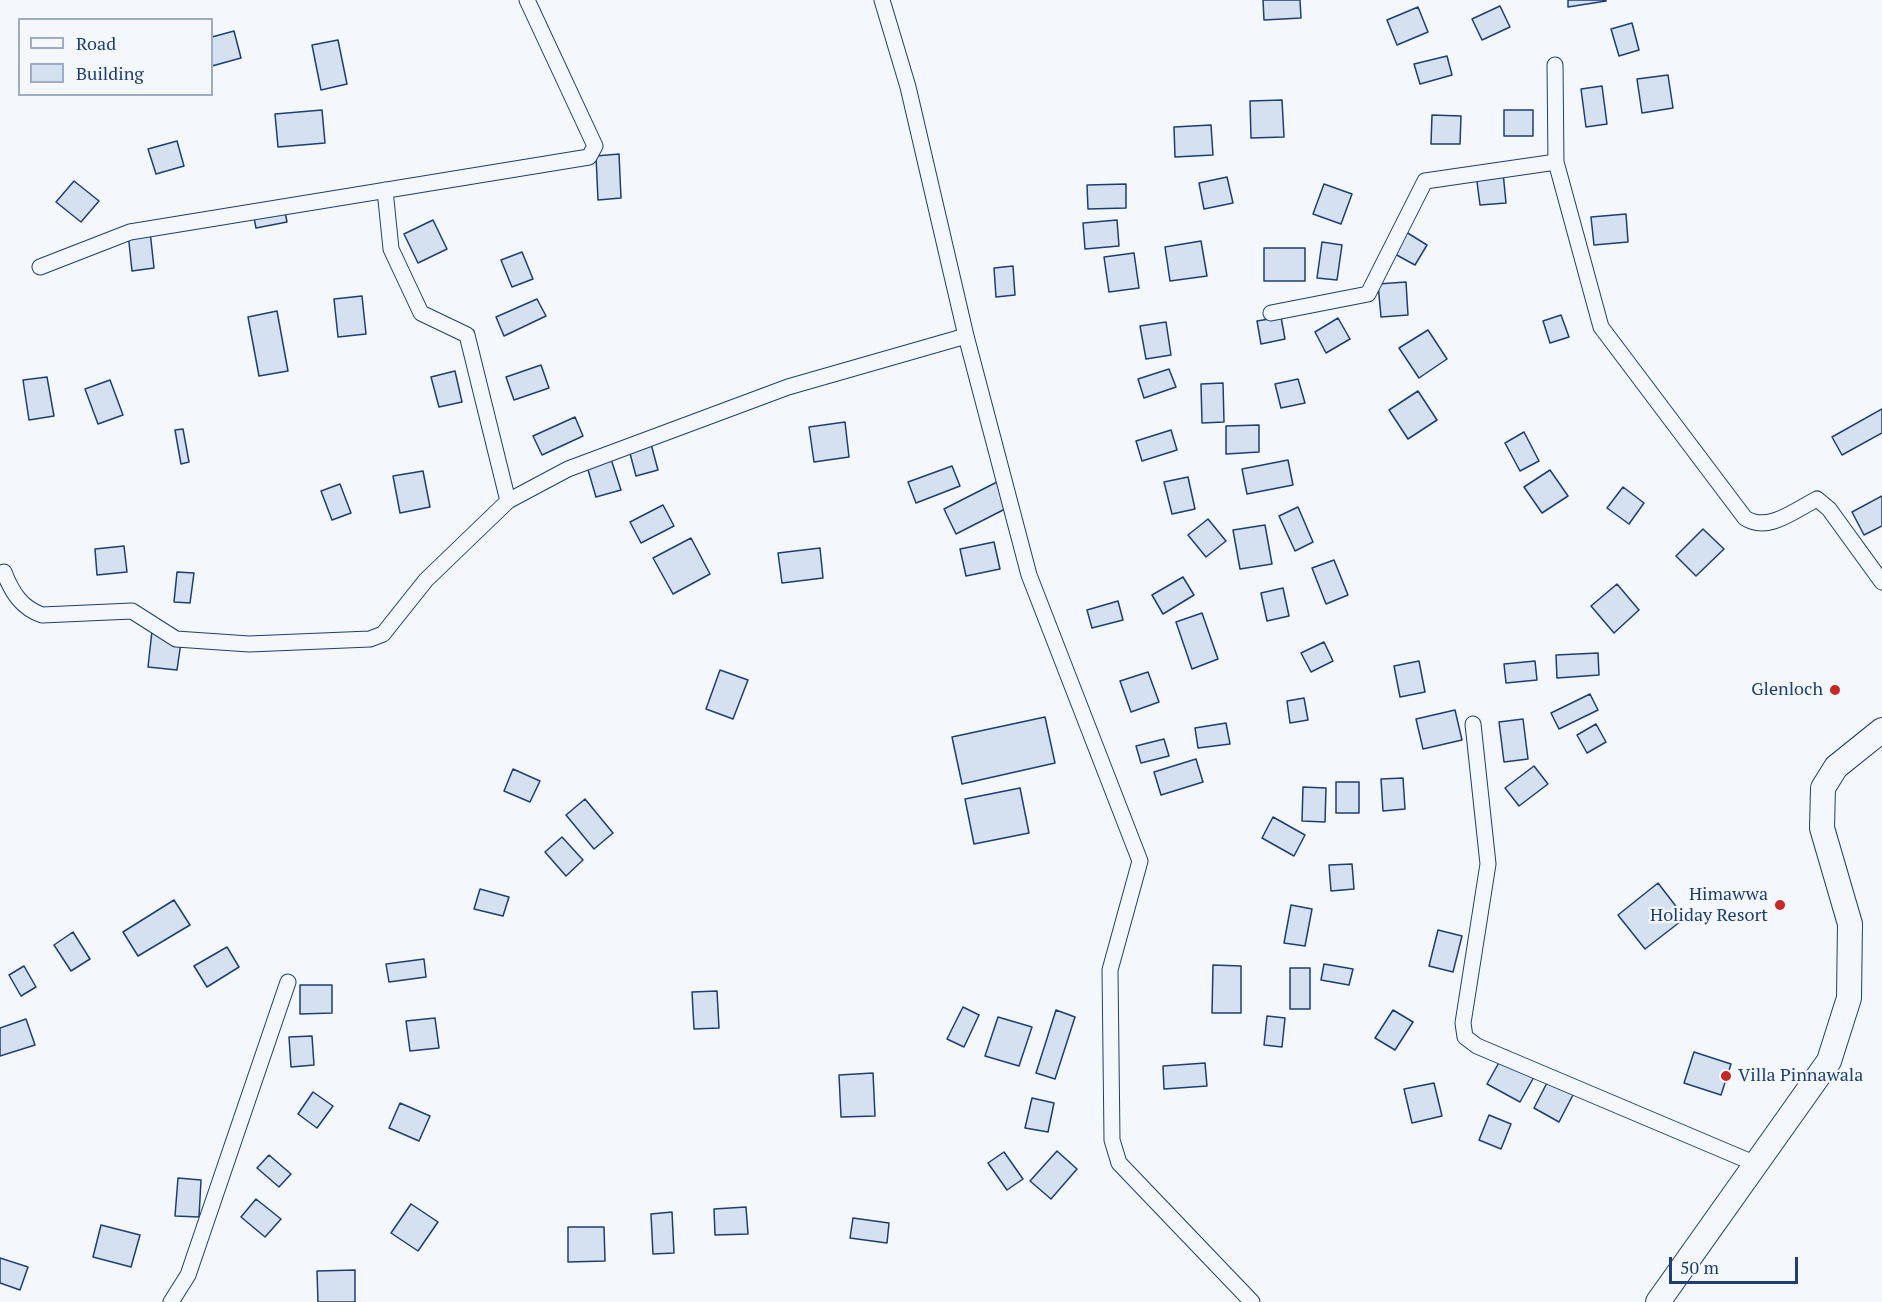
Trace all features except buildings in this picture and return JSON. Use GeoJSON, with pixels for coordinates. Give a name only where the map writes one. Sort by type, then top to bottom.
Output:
{"type":"FeatureCollection","features":[{"type":"Feature","properties":{"kind":"main road"},"geometry":{"type":"LineString","coordinates":[[1658,1302],[1829,1061],[1849,998],[1850,924],[1821,828],[1823,788],[1836,767],[1882,730]]}},
{"type":"Feature","properties":{"kind":"street"},"geometry":{"type":"LineString","coordinates":[[40,267],[130,232],[589,157],[595,146],[527,0]]}},
{"type":"Feature","properties":{"kind":"street"},"geometry":{"type":"LineString","coordinates":[[882,0],[908,87],[966,336],[1029,575],[1140,861],[1110,970],[1114,1148],[1119,1163],[1252,1302]]}},
{"type":"Feature","properties":{"kind":"street"},"geometry":{"type":"LineString","coordinates":[[1555,65],[1556,162],[1601,327],[1745,518],[1756,525],[1767,524],[1817,499],[1830,509],[1882,582]]}},
{"type":"Feature","properties":{"kind":"street"},"geometry":{"type":"LineString","coordinates":[[1271,313],[1368,294],[1425,181],[1556,162]]}},
{"type":"Feature","properties":{"kind":"street"},"geometry":{"type":"LineString","coordinates":[[385,190],[391,249],[421,313],[467,335],[508,501]]}},
{"type":"Feature","properties":{"kind":"street"},"geometry":{"type":"LineString","coordinates":[[4,572],[11,590],[29,610],[42,615],[132,611],[176,639],[249,644],[370,639],[382,634],[426,580],[508,501],[568,469],[788,387],[966,336]]}},
{"type":"Feature","properties":{"kind":"street"},"geometry":{"type":"LineString","coordinates":[[1473,724],[1488,864],[1463,1023],[1465,1037],[1478,1046],[1756,1164]]}},
{"type":"Feature","properties":{"kind":"street"},"geometry":{"type":"LineString","coordinates":[[171,1302],[188,1275],[288,982]]}},
{"type":"Feature","properties":{"kind":"place","name":"Glenloch"},"geometry":{"type":"Point","coordinates":[1835,690]}},
{"type":"Feature","properties":{"kind":"place","name":"Himawwa Holiday Resort"},"geometry":{"type":"Point","coordinates":[1780,905]}},
{"type":"Feature","properties":{"kind":"place","name":"Villa Pinnawala"},"geometry":{"type":"Point","coordinates":[1726,1076]}}]}
